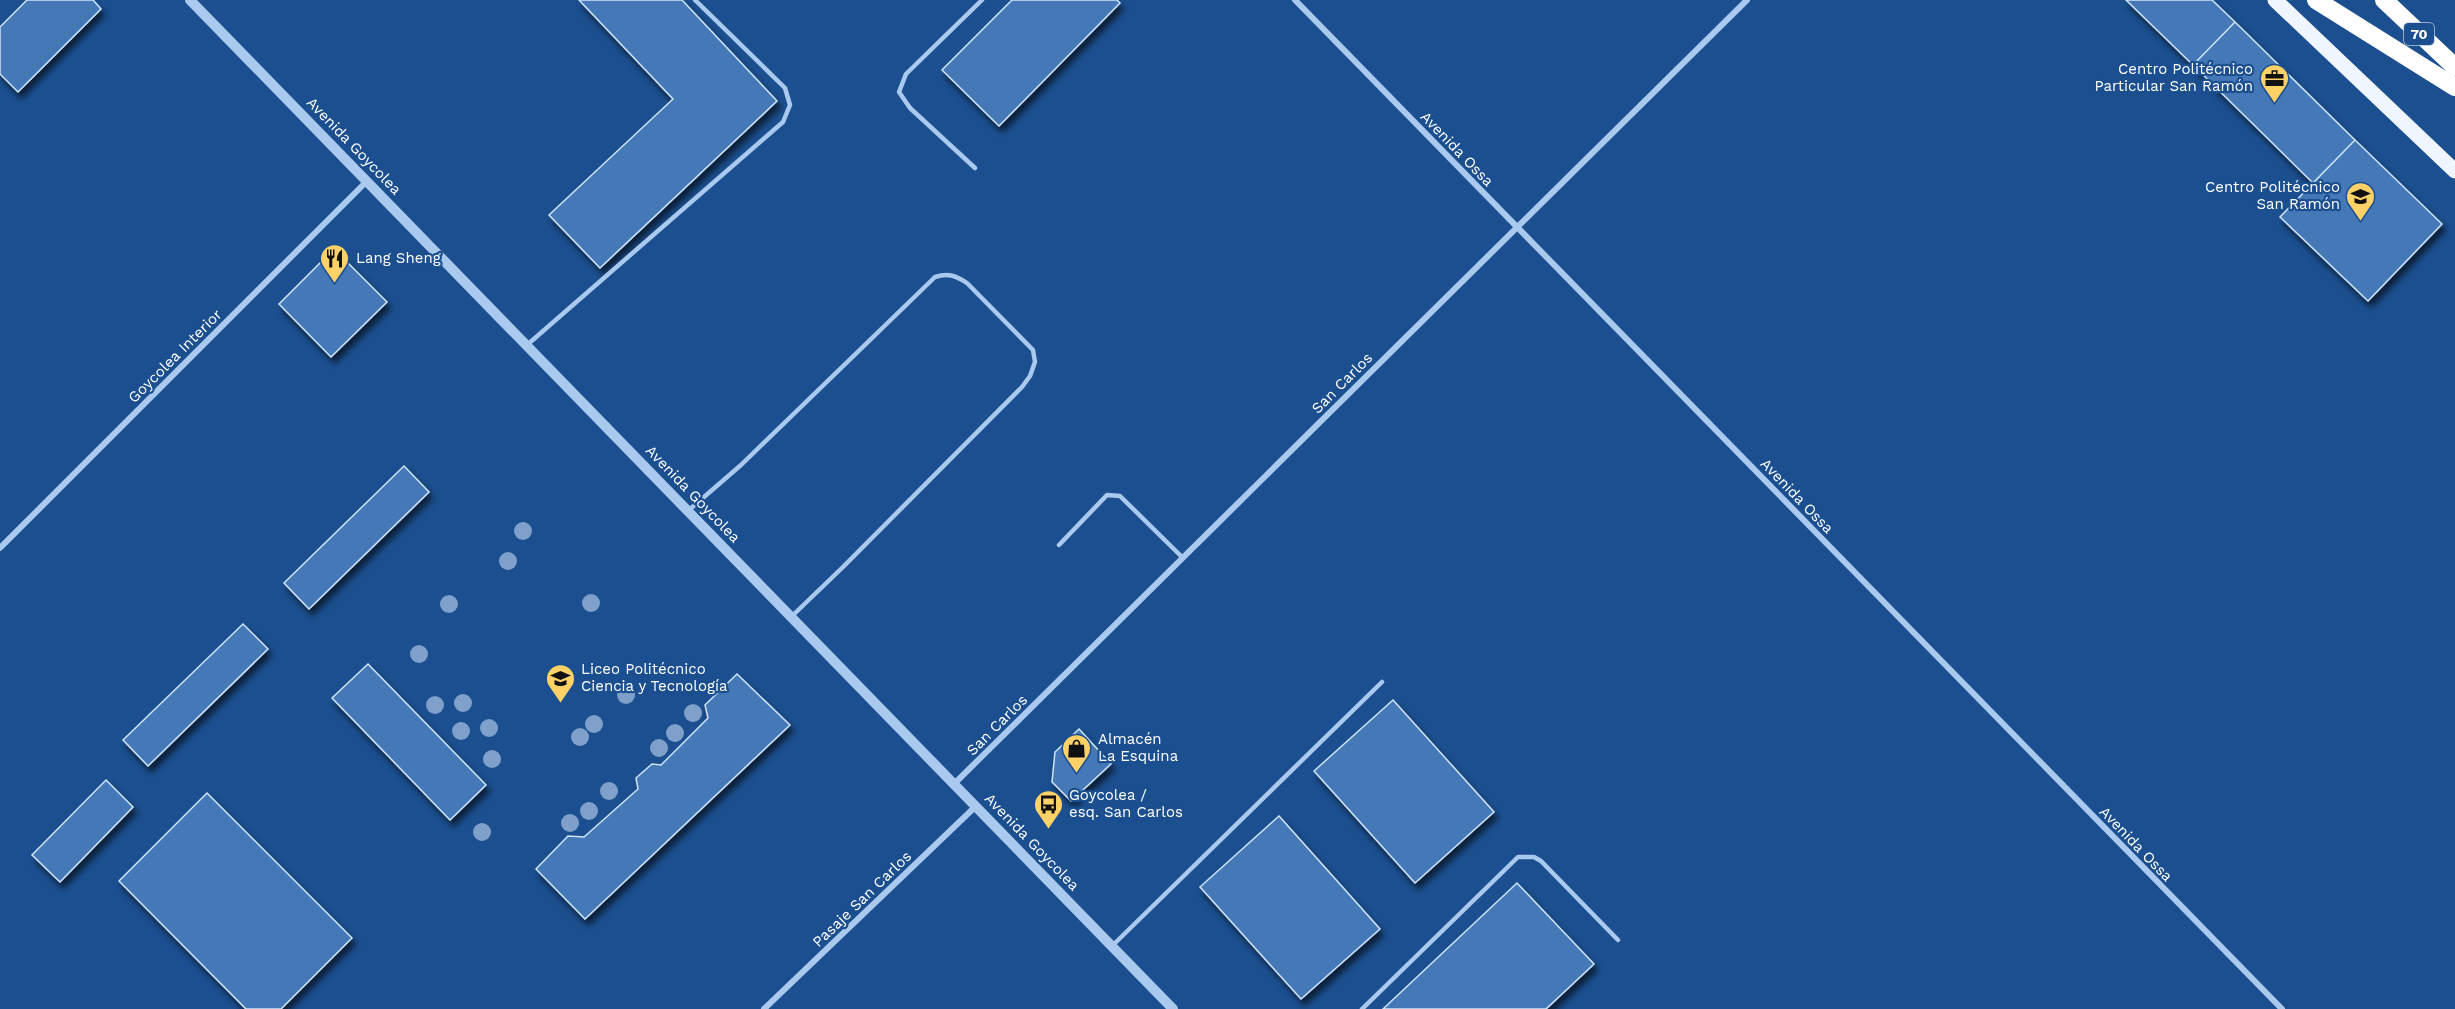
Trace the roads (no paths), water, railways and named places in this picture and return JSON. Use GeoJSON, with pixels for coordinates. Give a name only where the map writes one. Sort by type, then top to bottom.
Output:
{"type":"FeatureCollection","features":[{"type":"Feature","properties":{"kind":"highway"},"geometry":{"type":"LineString","coordinates":[[2316,0],[2455,87]]}},
{"type":"Feature","properties":{"kind":"highway","name":"70"},"geometry":{"type":"LineString","coordinates":[[2384,0],[2455,67]]}},
{"type":"Feature","properties":{"kind":"main road"},"geometry":{"type":"LineString","coordinates":[[2275,0],[2455,171]]}},
{"type":"Feature","properties":{"kind":"street","name":"Avenida Goycolea"},"geometry":{"type":"LineString","coordinates":[[190,0],[1170,1008]]}},
{"type":"Feature","properties":{"kind":"street","name":"Avenida Ossa"},"geometry":{"type":"LineString","coordinates":[[1295,0],[2282,1009]]}},
{"type":"Feature","properties":{"kind":"street","name":"San Carlos"},"geometry":{"type":"LineString","coordinates":[[954,784],[1747,0]]}},
{"type":"Feature","properties":{"kind":"street","name":"Goycolea Interior"},"geometry":{"type":"LineString","coordinates":[[0,548],[367,181]]}},
{"type":"Feature","properties":{"kind":"street","name":"Pasaje San Carlos"},"geometry":{"type":"LineString","coordinates":[[765,1009],[976,806]]}},
{"type":"Feature","properties":{"kind":"lane"},"geometry":{"type":"LineString","coordinates":[[527,345],[783,122],[790,105],[784,88],[695,0]]}},
{"type":"Feature","properties":{"kind":"lane"},"geometry":{"type":"LineString","coordinates":[[975,168],[910,108],[899,92],[906,75],[982,0]]}},
{"type":"Feature","properties":{"kind":"lane"},"geometry":{"type":"LineString","coordinates":[[688,510],[741,465],[935,277],[946,274],[957,276],[967,282],[1023,338],[1033,350],[1035,362],[1030,376],[1022,387],[791,617]]}},
{"type":"Feature","properties":{"kind":"lane"},"geometry":{"type":"LineString","coordinates":[[1059,545],[1107,495],[1115,494],[1120,496],[1183,558]]}},
{"type":"Feature","properties":{"kind":"lane"},"geometry":{"type":"LineString","coordinates":[[1112,946],[1382,682]]}},
{"type":"Feature","properties":{"kind":"lane"},"geometry":{"type":"LineString","coordinates":[[1362,1009],[1518,857],[1534,857],[1541,861],[1618,940]]}},
{"type":"Feature","properties":{"kind":"place","name":"Centro Politécnico Particular San Ramón"},"geometry":{"type":"Point","coordinates":[2274,104]}},
{"type":"Feature","properties":{"kind":"place","name":"Centro Politécnico San Ramón"},"geometry":{"type":"Point","coordinates":[2361,222]}},
{"type":"Feature","properties":{"kind":"place","name":"Lang Sheng"},"geometry":{"type":"Point","coordinates":[335,284]}},
{"type":"Feature","properties":{"kind":"place","name":"Liceo Politécnico Ciencia y Tecnología"},"geometry":{"type":"Point","coordinates":[560,704]}},
{"type":"Feature","properties":{"kind":"place","name":"Almacén La Esquina"},"geometry":{"type":"Point","coordinates":[1077,774]}},
{"type":"Feature","properties":{"kind":"place","name":"Goycolea / esq. San Carlos"},"geometry":{"type":"Point","coordinates":[1048,830]}}]}
